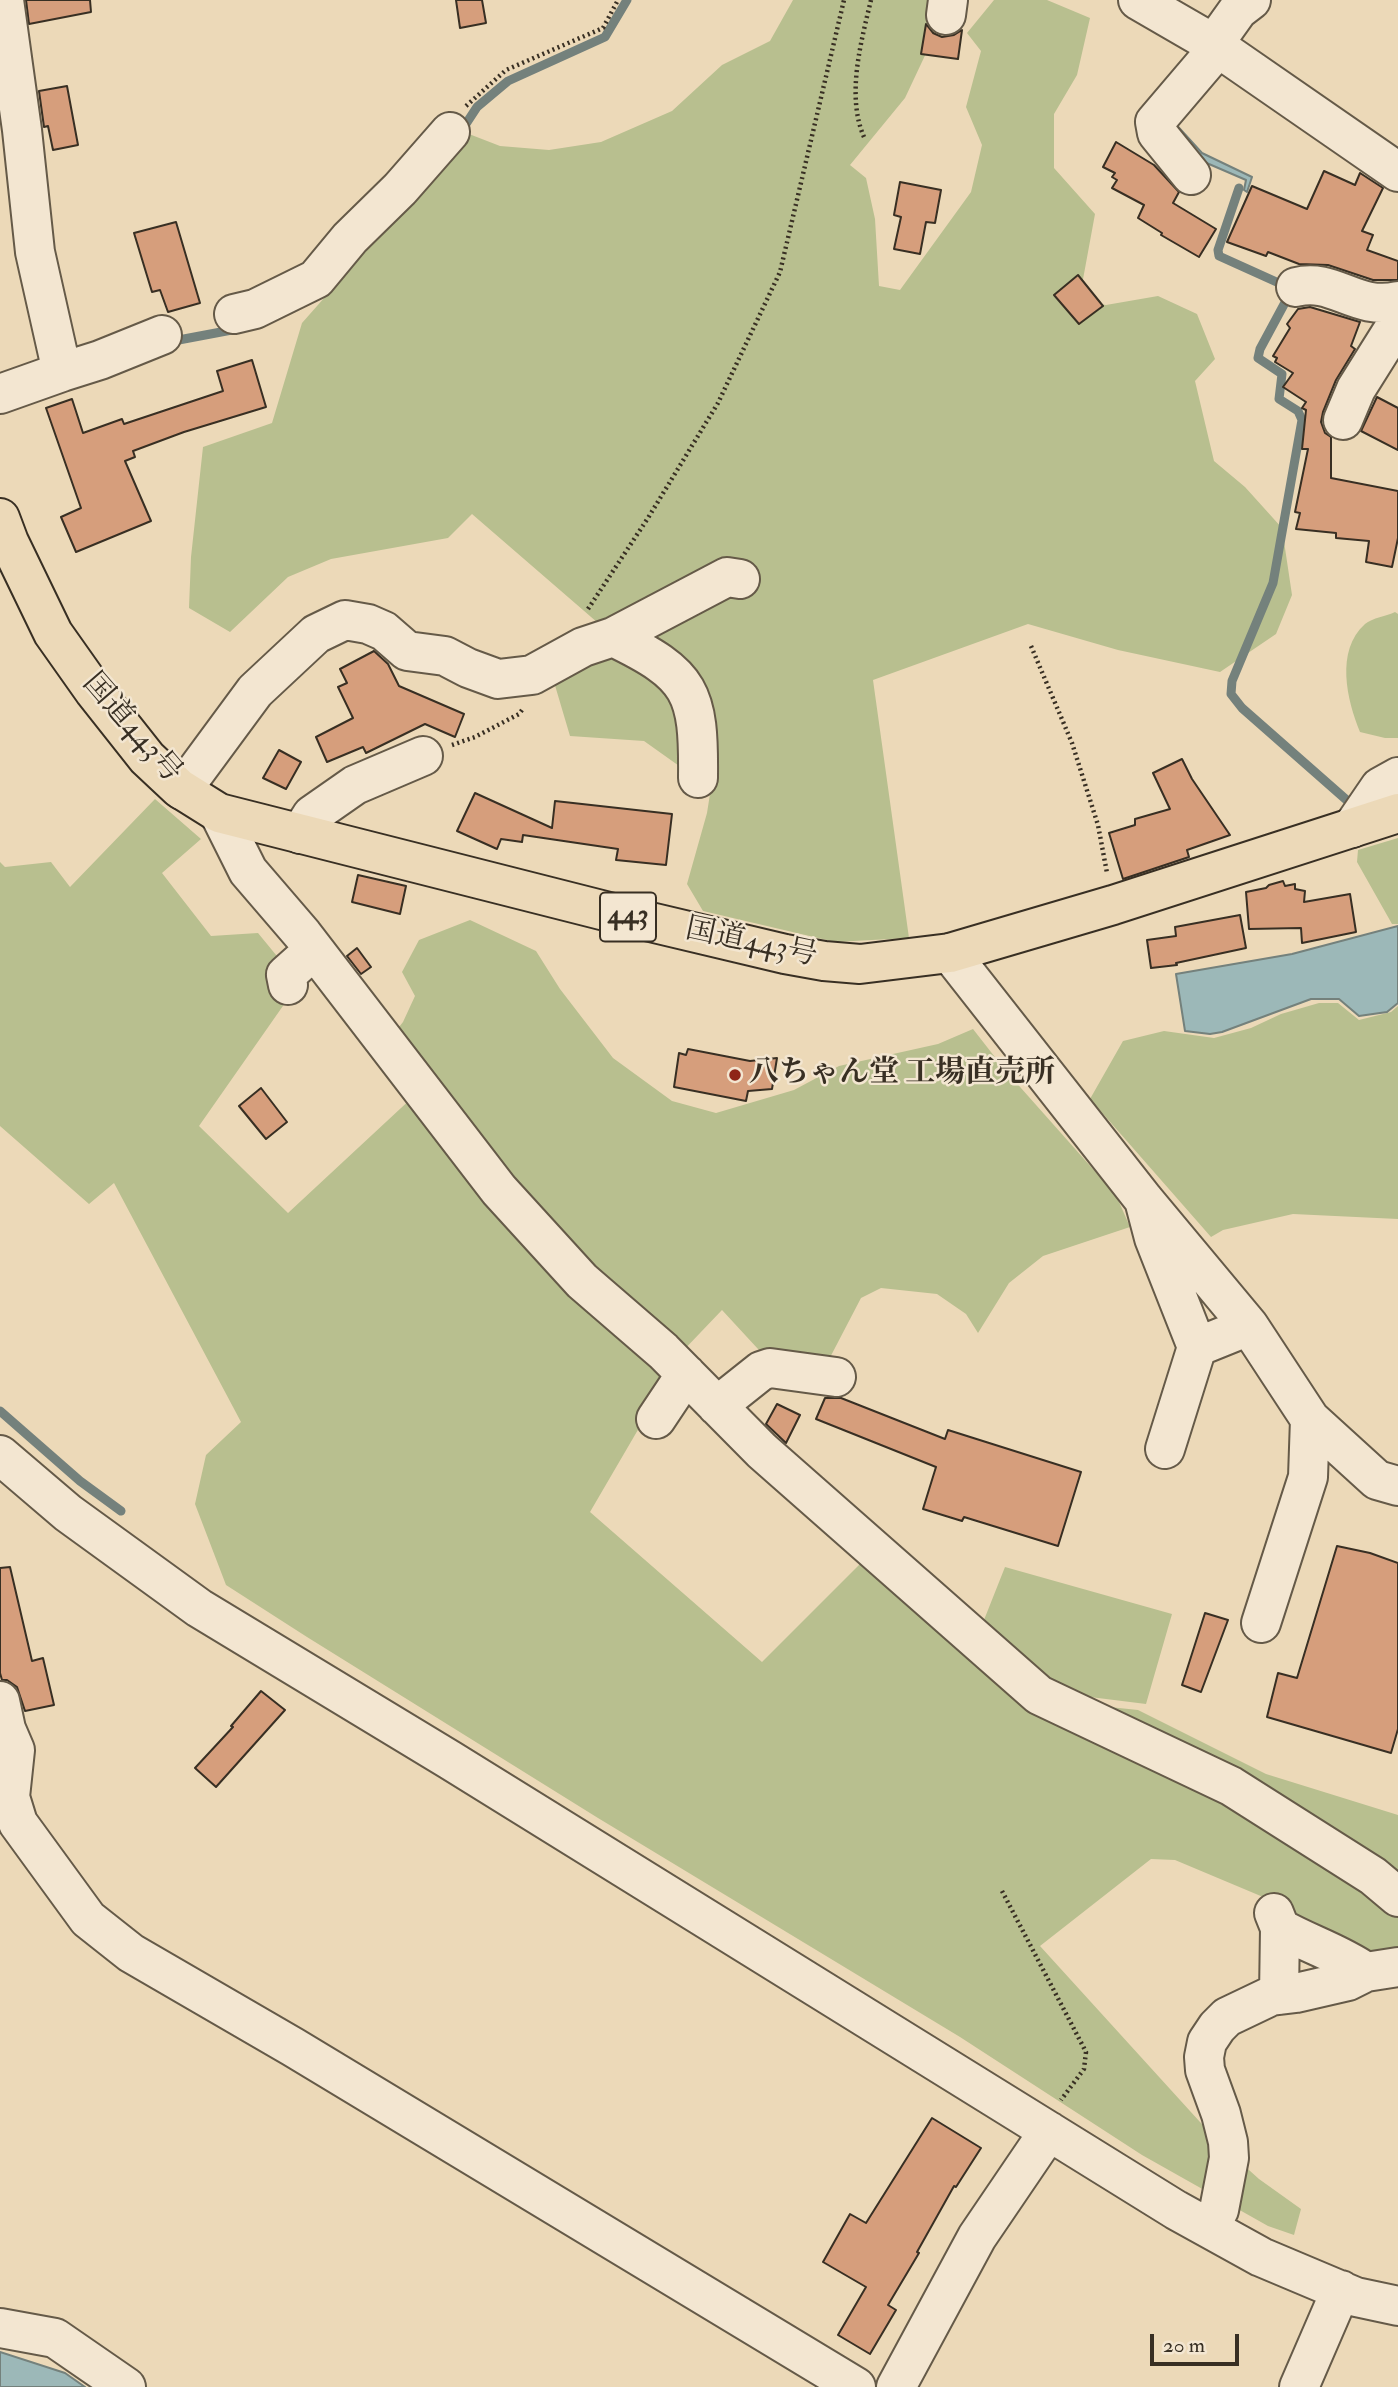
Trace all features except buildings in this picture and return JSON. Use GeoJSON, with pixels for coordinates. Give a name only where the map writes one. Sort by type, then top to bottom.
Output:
{"type":"FeatureCollection","features":[{"type":"Feature","properties":{"kind":"highway","name":"国道443号"},"geometry":{"type":"LineString","coordinates":[[0,518],[53,633],[147,758],[182,790],[219,813],[611,913],[785,954],[860,964],[950,953],[1113,905],[1398,813]]}},
{"type":"Feature","properties":{"kind":"street"},"geometry":{"type":"LineString","coordinates":[[4,0],[35,251],[62,372]]}},
{"type":"Feature","properties":{"kind":"street"},"geometry":{"type":"LineString","coordinates":[[1138,0],[1216,46],[1398,172]]}},
{"type":"Feature","properties":{"kind":"street"},"geometry":{"type":"LineString","coordinates":[[1191,175],[1157,133],[1155,122],[1216,46],[1238,10],[1251,0]]}},
{"type":"Feature","properties":{"kind":"street"},"geometry":{"type":"LineString","coordinates":[[234,314],[255,309],[316,279],[350,238],[400,189],[450,132]]}},
{"type":"Feature","properties":{"kind":"street"},"geometry":{"type":"LineString","coordinates":[[1296,287],[1310,283],[1394,310],[1343,420]]}},
{"type":"Feature","properties":{"kind":"street"},"geometry":{"type":"LineString","coordinates":[[0,394],[100,360],[162,335]]}},
{"type":"Feature","properties":{"kind":"street"},"geometry":{"type":"LineString","coordinates":[[182,790],[255,691],[316,634],[345,620],[368,624],[383,631],[407,651],[445,656],[498,679],[532,675],[583,647],[597,628],[727,576],[740,579]]}},
{"type":"Feature","properties":{"kind":"street"},"geometry":{"type":"LineString","coordinates":[[597,628],[644,652],[671,672],[690,693],[697,716],[698,778]]}},
{"type":"Feature","properties":{"kind":"street"},"geometry":{"type":"LineString","coordinates":[[300,834],[312,815],[355,785],[423,756]]}},
{"type":"Feature","properties":{"kind":"street"},"geometry":{"type":"LineString","coordinates":[[1353,828],[1380,787],[1398,777]]}},
{"type":"Feature","properties":{"kind":"street"},"geometry":{"type":"LineString","coordinates":[[219,813],[248,871],[314,950],[499,1190],[582,1281],[663,1351],[757,1446],[1040,1695],[1231,1786],[1373,1876],[1398,1897]]}},
{"type":"Feature","properties":{"kind":"street"},"geometry":{"type":"LineString","coordinates":[[288,985],[286,975],[314,950]]}},
{"type":"Feature","properties":{"kind":"street"},"geometry":{"type":"LineString","coordinates":[[950,953],[1144,1200],[1249,1326],[1310,1419],[1388,1483]]}},
{"type":"Feature","properties":{"kind":"street"},"geometry":{"type":"LineString","coordinates":[[1144,1200],[1154,1238],[1197,1347],[1165,1449]]}},
{"type":"Feature","properties":{"kind":"street"},"geometry":{"type":"LineString","coordinates":[[1197,1347],[1249,1326]]}},
{"type":"Feature","properties":{"kind":"street"},"geometry":{"type":"LineString","coordinates":[[717,1406],[761,1371],[771,1368],[836,1377]]}},
{"type":"Feature","properties":{"kind":"street"},"geometry":{"type":"LineString","coordinates":[[656,1419],[686,1374]]}},
{"type":"Feature","properties":{"kind":"street"},"geometry":{"type":"LineString","coordinates":[[1261,1623],[1308,1477],[1310,1419]]}},
{"type":"Feature","properties":{"kind":"street"},"geometry":{"type":"LineString","coordinates":[[757,1446],[807,1453]]}},
{"type":"Feature","properties":{"kind":"street"},"geometry":{"type":"LineString","coordinates":[[0,1455],[68,1513],[199,1608],[1052,2120],[1176,2210],[1261,2257],[1356,2297],[1398,2305]]}},
{"type":"Feature","properties":{"kind":"street"},"geometry":{"type":"LineString","coordinates":[[1308,1477],[1388,1483]]}},
{"type":"Feature","properties":{"kind":"street"},"geometry":{"type":"LineString","coordinates":[[1040,1695],[1089,1691]]}},
{"type":"Feature","properties":{"kind":"street"},"geometry":{"type":"LineString","coordinates":[[0,1701],[6,1729],[15,1750],[10,1797],[18,1823],[88,1919],[131,1953],[293,2047],[856,2387]]}},
{"type":"Feature","properties":{"kind":"street"},"geometry":{"type":"LineString","coordinates":[[1279,1995],[1277,1920],[1306,1942],[1382,1969]]}},
{"type":"Feature","properties":{"kind":"street"},"geometry":{"type":"LineString","coordinates":[[1219,2210],[1229,2158],[1228,2142],[1222,2114],[1205,2070],[1207,2042],[1227,2017],[1271,1996],[1348,1980],[1382,1969]]}},
{"type":"Feature","properties":{"kind":"street"},"geometry":{"type":"LineString","coordinates":[[896,2387],[977,2237],[1052,2120]]}},
{"type":"Feature","properties":{"kind":"street"},"geometry":{"type":"LineString","coordinates":[[1299,2387],[1341,2290]]}},
{"type":"Feature","properties":{"kind":"street"},"geometry":{"type":"LineString","coordinates":[[0,2328],[55,2338],[126,2387]]}},
{"type":"Feature","properties":{"kind":"path"},"geometry":{"type":"LineString","coordinates":[[450,132],[469,102],[506,70],[603,28],[618,0]]}},
{"type":"Feature","properties":{"kind":"path"},"geometry":{"type":"LineString","coordinates":[[597,628],[648,518],[718,403],[780,272],[844,0]]}},
{"type":"Feature","properties":{"kind":"path"},"geometry":{"type":"LineString","coordinates":[[864,138],[858,124],[856,89],[861,40],[870,0]]}},
{"type":"Feature","properties":{"kind":"path"},"geometry":{"type":"LineString","coordinates":[[1031,646],[1076,754],[1098,825],[1113,905]]}},
{"type":"Feature","properties":{"kind":"path"},"geometry":{"type":"LineString","coordinates":[[423,756],[475,737],[519,714],[552,663]]}},
{"type":"Feature","properties":{"kind":"path"},"geometry":{"type":"LineString","coordinates":[[1002,1891],[1086,2052],[1084,2069],[1052,2120]]}},
{"type":"Feature","properties":{"kind":"green space"},"geometry":{"type":"Polygon","coordinates":[[[793,0],[940,0],[937,30],[905,98],[850,165],[866,178],[875,219],[879,286],[900,290],[971,192],[982,145],[966,107],[981,51],[967,33],[994,0],[1047,0],[1090,18],[1077,75],[1054,114],[1054,168],[1095,214],[1079,301],[1106,305],[1158,296],[1197,314],[1215,359],[1195,381],[1214,461],[1245,487],[1282,528],[1292,595],[1276,634],[1220,672],[1118,650],[1028,624],[873,680],[909,938],[835,942],[703,911],[687,884],[710,794],[682,768],[644,741],[570,736],[554,682],[598,623],[472,514],[448,538],[331,559],[288,577],[230,632],[189,608],[191,557],[203,447],[272,423],[302,323],[469,134],[500,146],[549,150],[601,142],[672,111],[722,65],[770,41],[793,0]]]}},
{"type":"Feature","properties":{"kind":"green space"},"geometry":{"type":"Polygon","coordinates":[[[1395,612],[1398,614],[1398,738],[1385,738],[1360,732],[1348,691],[1347,662],[1356,635],[1365,624],[1395,612]]]}},
{"type":"Feature","properties":{"kind":"green space"},"geometry":{"type":"Polygon","coordinates":[[[155,799],[201,839],[162,873],[211,936],[258,933],[299,983],[199,1126],[288,1213],[415,1095],[667,1380],[590,1512],[762,1662],[867,1557],[1398,1916],[1398,1954],[1382,1956],[1329,1945],[1275,1902],[1175,1860],[1151,1859],[1040,1946],[1220,2144],[1259,2179],[1301,2209],[1294,2235],[1268,2226],[1142,2155],[960,2037],[598,1818],[226,1585],[195,1504],[206,1455],[241,1422],[114,1183],[89,1204],[0,1126],[0,862],[5,867],[51,862],[70,887],[155,799]]]}},
{"type":"Feature","properties":{"kind":"green space"},"geometry":{"type":"Polygon","coordinates":[[[1398,838],[1398,924],[1392,924],[1357,862],[1358,850],[1398,838]]]}},
{"type":"Feature","properties":{"kind":"green space"},"geometry":{"type":"Polygon","coordinates":[[[470,920],[536,951],[560,989],[613,1058],[672,1101],[716,1113],[794,1090],[839,1066],[938,1044],[973,1029],[1005,1070],[1116,1195],[1130,1227],[1043,1256],[1009,1283],[978,1333],[966,1314],[937,1294],[881,1288],[861,1298],[824,1369],[770,1362],[722,1310],[679,1355],[564,1251],[392,1036],[403,1022],[415,996],[402,972],[419,940],[470,920]]]}},
{"type":"Feature","properties":{"kind":"green space"},"geometry":{"type":"Polygon","coordinates":[[[1319,1003],[1338,1003],[1359,1020],[1391,1012],[1398,1006],[1398,1219],[1293,1214],[1223,1230],[1211,1237],[1090,1099],[1123,1041],[1164,1031],[1214,1038],[1251,1028],[1281,1014],[1319,1003]]]}},
{"type":"Feature","properties":{"kind":"green space"},"geometry":{"type":"Polygon","coordinates":[[[1005,1567],[1172,1614],[1146,1704],[1066,1694],[982,1625],[1005,1567]]]}},
{"type":"Feature","properties":{"kind":"green space"},"geometry":{"type":"Polygon","coordinates":[[[1071,1703],[1138,1710],[1266,1774],[1398,1815],[1398,1888],[1071,1703]]]}},
{"type":"Feature","properties":{"kind":"water"},"geometry":{"type":"Polygon","coordinates":[[[1171,119],[1202,153],[1252,177],[1247,192],[1244,190],[1246,180],[1202,161],[1193,153],[1171,119]]]}},
{"type":"Feature","properties":{"kind":"water"},"geometry":{"type":"Polygon","coordinates":[[[1398,926],[1398,1003],[1387,1012],[1359,1016],[1339,999],[1311,999],[1222,1032],[1210,1034],[1185,1031],[1176,974],[1292,954],[1398,926]]]}},
{"type":"Feature","properties":{"kind":"water"},"geometry":{"type":"Polygon","coordinates":[[[0,2352],[65,2373],[85,2387],[0,2387],[0,2352]]]}},
{"type":"Feature","properties":{"kind":"waterway"},"geometry":{"type":"LineString","coordinates":[[460,133],[477,107],[508,81],[605,37],[627,0]]}},
{"type":"Feature","properties":{"kind":"waterway"},"geometry":{"type":"LineString","coordinates":[[1239,188],[1218,250],[1219,256],[1281,284],[1287,291],[1288,297],[1260,349],[1258,358],[1282,374],[1279,399],[1298,411],[1302,420],[1273,583],[1232,681],[1231,694],[1242,708],[1350,803]]}},
{"type":"Feature","properties":{"kind":"waterway"},"geometry":{"type":"LineString","coordinates":[[168,342],[237,329]]}},
{"type":"Feature","properties":{"kind":"waterway"},"geometry":{"type":"LineString","coordinates":[[0,1411],[80,1481],[121,1511]]}},
{"type":"Feature","properties":{"kind":"place","name":"八ちゃん堂 工場直売所"},"geometry":{"type":"Point","coordinates":[735,1075]}}]}
